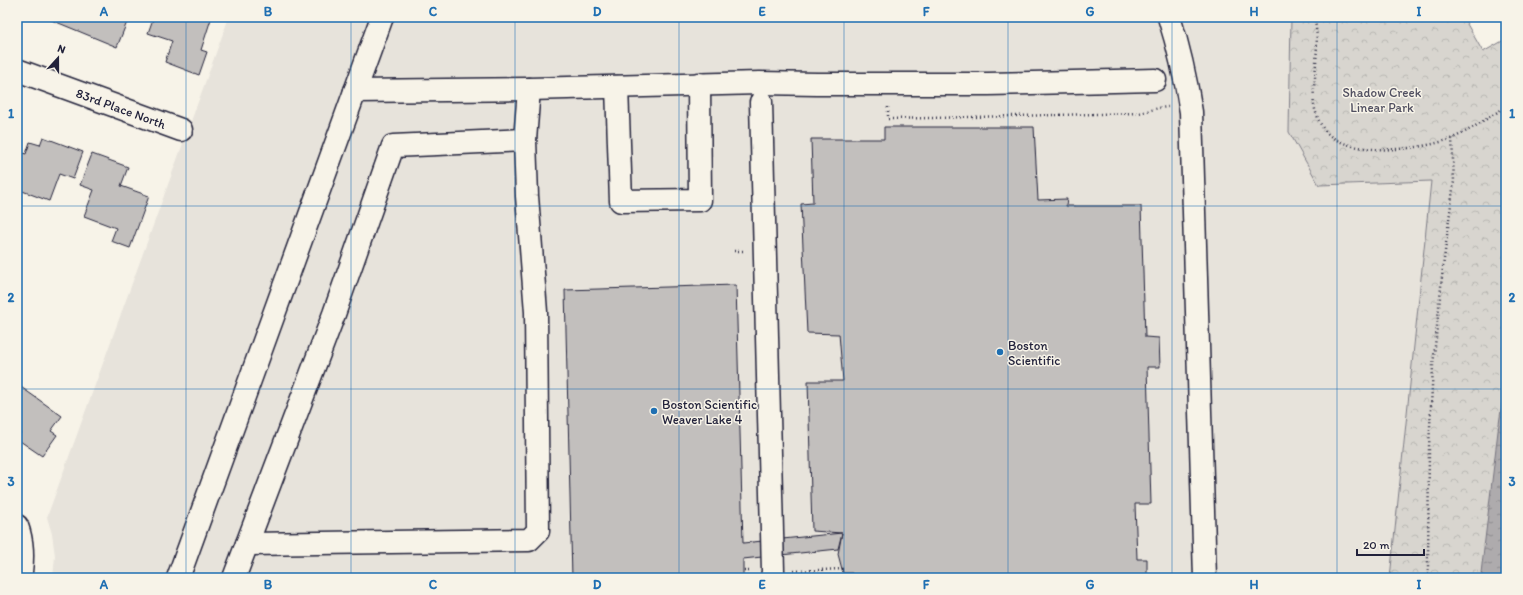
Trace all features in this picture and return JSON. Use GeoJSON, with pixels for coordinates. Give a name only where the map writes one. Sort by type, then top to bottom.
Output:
{"type":"FeatureCollection","features":[{"type":"Feature","properties":{"kind":"street"},"geometry":{"type":"LineString","coordinates":[[178,578],[382,17]]}},
{"type":"Feature","properties":{"kind":"street"},"geometry":{"type":"LineString","coordinates":[[1169,17],[1178,45],[1191,112],[1206,578]]}},
{"type":"Feature","properties":{"kind":"street","name":"83rd Place North"},"geometry":{"type":"LineString","coordinates":[[17,70],[181,130]]}},
{"type":"Feature","properties":{"kind":"street"},"geometry":{"type":"LineString","coordinates":[[355,91],[529,90],[760,83],[988,84],[1156,80]]}},
{"type":"Feature","properties":{"kind":"street"},"geometry":{"type":"LineString","coordinates":[[617,87],[621,201],[700,200],[699,84]]}},
{"type":"Feature","properties":{"kind":"street"},"geometry":{"type":"LineString","coordinates":[[247,544],[528,540],[538,531],[536,312],[527,196],[525,140],[529,90]]}},
{"type":"Feature","properties":{"kind":"street"},"geometry":{"type":"LineString","coordinates":[[761,102],[772,578]]}},
{"type":"Feature","properties":{"kind":"street"},"geometry":{"type":"LineString","coordinates":[[234,578],[334,314],[392,146],[525,140]]}},
{"type":"Feature","properties":{"kind":"street"},"geometry":{"type":"LineString","coordinates":[[17,526],[20,534],[23,564],[20,578]]}},
{"type":"Feature","properties":{"kind":"path"},"geometry":{"type":"LineString","coordinates":[[1314,17],[1316,24],[1314,104],[1320,121],[1328,134],[1349,145],[1371,150],[1425,146],[1452,138],[1506,107]]}},
{"type":"Feature","properties":{"kind":"path"},"geometry":{"type":"LineString","coordinates":[[888,102],[888,119],[1139,113],[1170,106]]}},
{"type":"Feature","properties":{"kind":"path"},"geometry":{"type":"LineString","coordinates":[[1430,578],[1428,568],[1429,447],[1433,366],[1454,181],[1452,138]]}},
{"type":"Feature","properties":{"kind":"path"},"geometry":{"type":"LineString","coordinates":[[795,571],[842,569]]}},
{"type":"Feature","properties":{"kind":"shaded area"},"geometry":{"type":"Polygon","coordinates":[[[229,17],[1291,17],[1289,132],[1319,185],[1431,181],[1390,578],[53,578],[55,556],[52,534],[47,517],[229,17]]]}},
{"type":"Feature","properties":{"kind":"green space","name":"Shadow Creek Linear Park"},"geometry":{"type":"Polygon","coordinates":[[[1291,17],[1463,17],[1483,52],[1506,39],[1506,578],[1390,578],[1431,181],[1319,185],[1289,132],[1291,17]]]}},
{"type":"Feature","properties":{"kind":"water"},"geometry":{"type":"Polygon","coordinates":[[[1506,376],[1506,578],[1486,578],[1481,573],[1506,376]]]}},
{"type":"Feature","properties":{"kind":"building"},"geometry":{"type":"Polygon","coordinates":[[[49,17],[129,17],[117,47],[49,19],[49,17]]]}},
{"type":"Feature","properties":{"kind":"building"},"geometry":{"type":"Polygon","coordinates":[[[147,17],[206,17],[211,19],[201,50],[207,52],[199,75],[165,62],[172,41],[148,33],[153,19],[147,17]]]}},
{"type":"Feature","properties":{"kind":"building","name":"Boston Scientific"},"geometry":{"type":"Polygon","coordinates":[[[884,127],[1034,127],[1038,200],[1067,199],[1066,206],[1141,206],[1145,337],[1159,338],[1160,367],[1147,367],[1151,504],[1135,504],[1137,559],[1147,559],[1147,578],[852,578],[852,573],[843,573],[838,554],[842,533],[812,531],[808,381],[843,381],[839,334],[807,333],[801,204],[813,203],[811,139],[884,139],[884,127]]]}},
{"type":"Feature","properties":{"kind":"building"},"geometry":{"type":"Polygon","coordinates":[[[43,137],[83,152],[73,179],[59,174],[49,201],[17,189],[17,151],[26,154],[30,142],[40,145],[43,137]]]}},
{"type":"Feature","properties":{"kind":"building"},"geometry":{"type":"Polygon","coordinates":[[[92,154],[128,167],[121,186],[149,196],[130,248],[111,241],[116,228],[84,216],[94,190],[80,185],[92,154]]]}},
{"type":"Feature","properties":{"kind":"building","name":"Boston Scientific Weaver Lake 4"},"geometry":{"type":"Polygon","coordinates":[[[736,285],[743,543],[842,533],[838,549],[743,559],[743,578],[572,578],[565,290],[736,285]]]}},
{"type":"Feature","properties":{"kind":"building"},"geometry":{"type":"Polygon","coordinates":[[[18,385],[62,416],[51,431],[57,435],[42,456],[17,439],[21,432],[17,430],[18,385]]]}},
{"type":"Feature","properties":{"kind":"place","name":"Boston Scientific"},"geometry":{"type":"Point","coordinates":[1000,352]}},
{"type":"Feature","properties":{"kind":"place","name":"Boston Scientific Weaver Lake 4"},"geometry":{"type":"Point","coordinates":[654,411]}}]}
